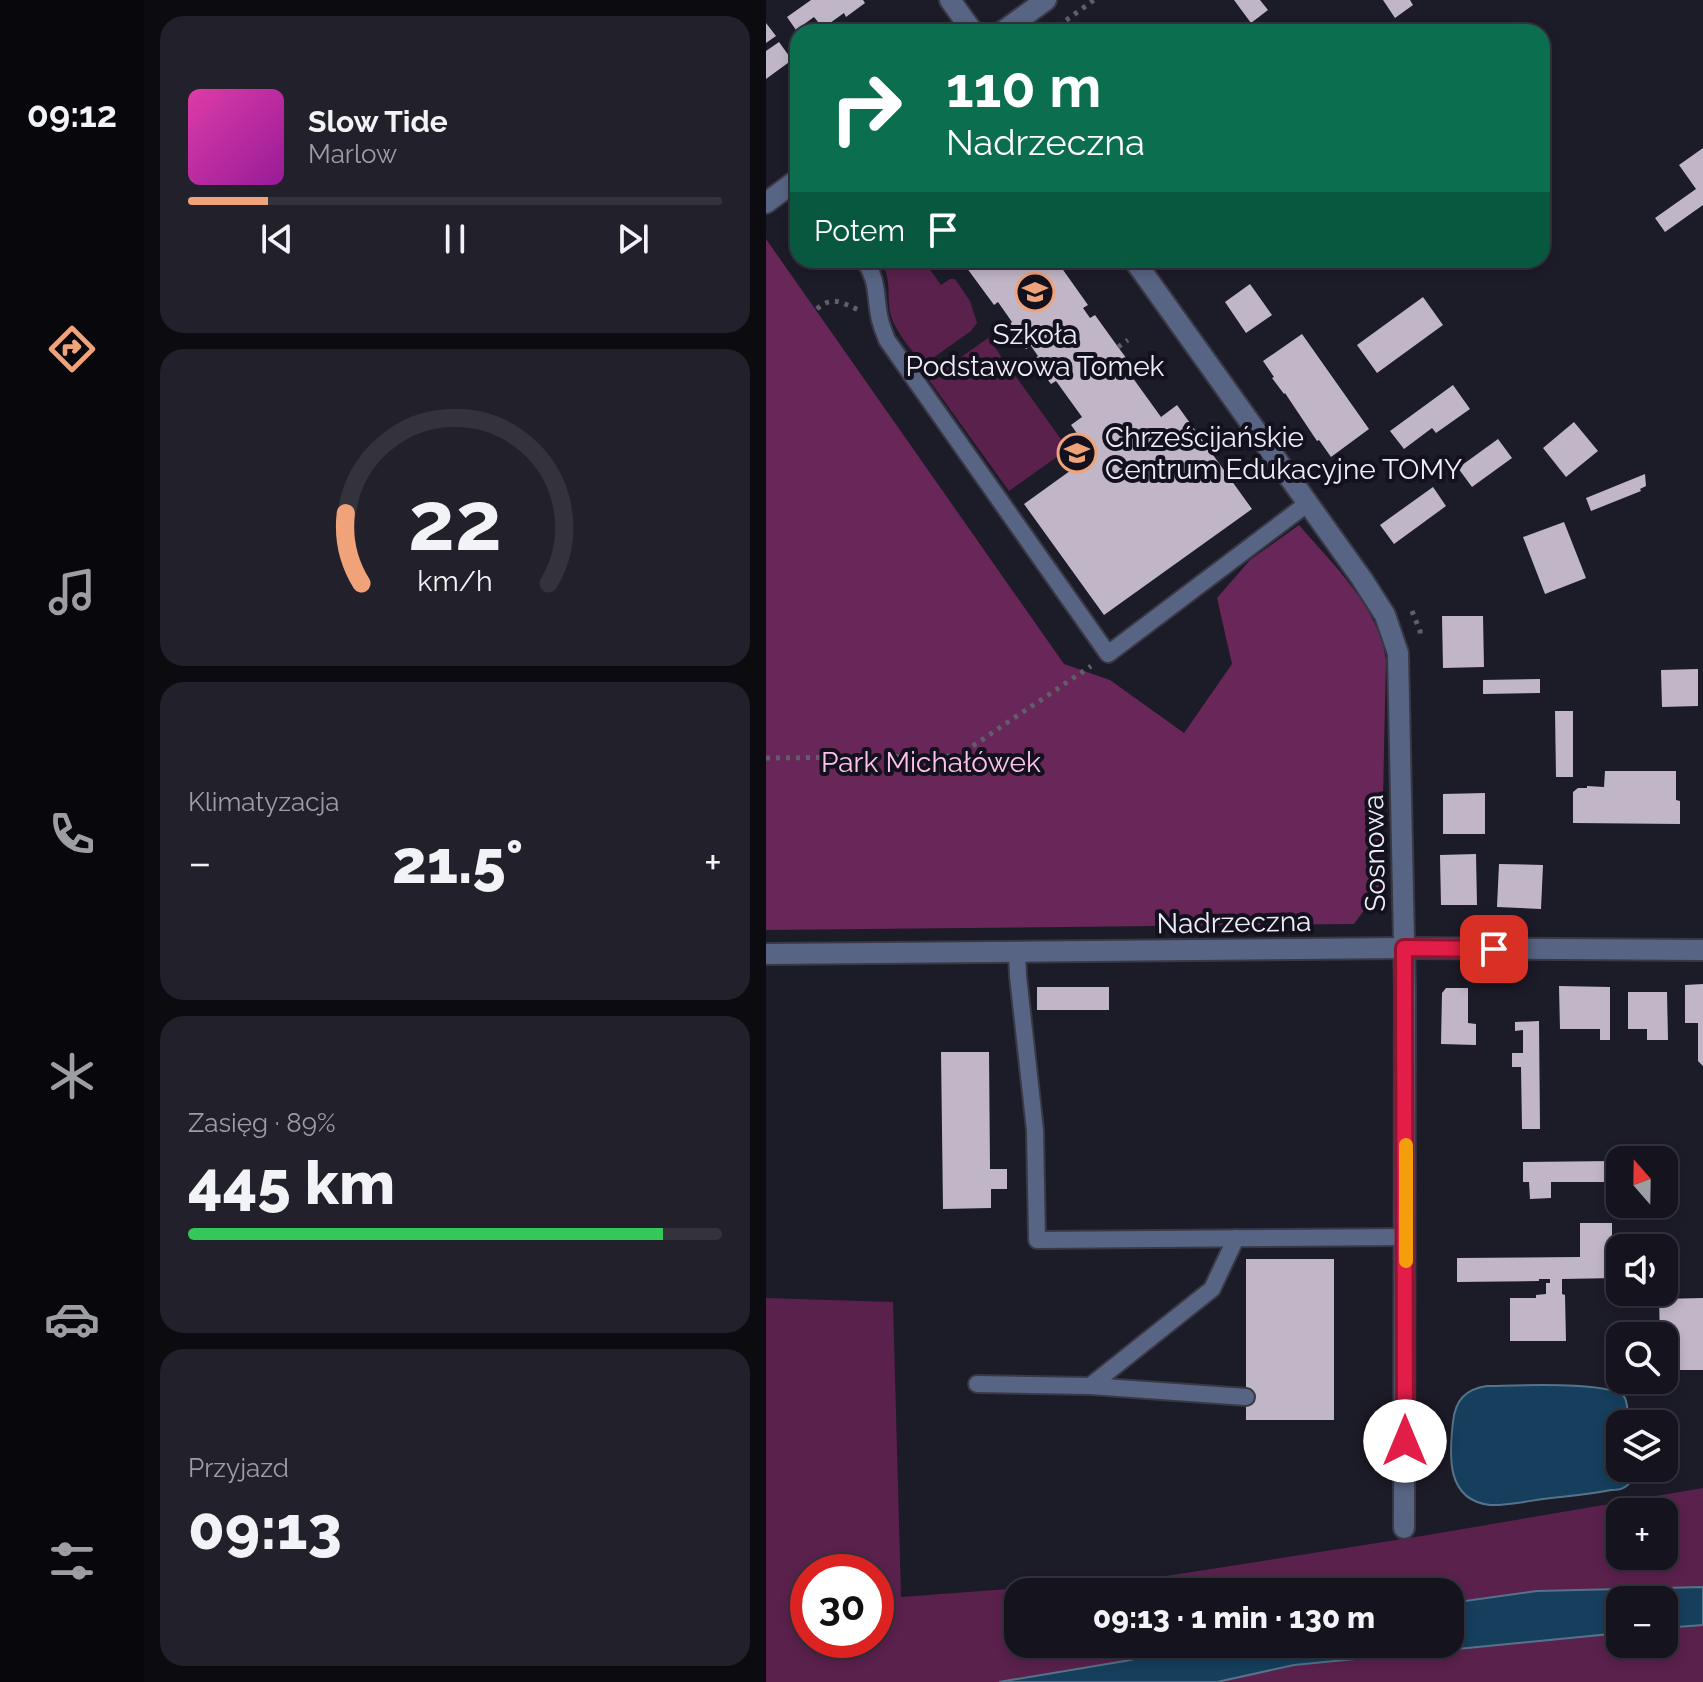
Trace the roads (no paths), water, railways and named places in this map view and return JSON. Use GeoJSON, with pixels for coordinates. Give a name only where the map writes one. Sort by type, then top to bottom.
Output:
{"type":"FeatureCollection","features":[{"type":"Feature","properties":{"kind":"street"},"geometry":{"type":"LineString","coordinates":[[950,0],[967,24]]}},
{"type":"Feature","properties":{"kind":"street"},"geometry":{"type":"LineString","coordinates":[[1013,24],[1046,0]]}},
{"type":"Feature","properties":{"kind":"street"},"geometry":{"type":"LineString","coordinates":[[766,203],[790,185]]}},
{"type":"Feature","properties":{"kind":"street","name":"Sosnowa"},"geometry":{"type":"LineString","coordinates":[[1140,268],[1362,579],[1385,615],[1398,653],[1406,1237],[1404,1528]]}},
{"type":"Feature","properties":{"kind":"street","name":"Nadrzeczna"},"geometry":{"type":"LineString","coordinates":[[766,954],[1404,948],[1703,950]]}},
{"type":"Feature","properties":{"kind":"lane"},"geometry":{"type":"LineString","coordinates":[[870,268],[877,290],[879,318],[887,340],[1108,654],[1308,503]]}},
{"type":"Feature","properties":{"kind":"lane"},"geometry":{"type":"LineString","coordinates":[[1017,952],[1035,1130],[1037,1240],[1406,1237]]}},
{"type":"Feature","properties":{"kind":"lane"},"geometry":{"type":"LineString","coordinates":[[1090,1386],[1212,1289],[1236,1238]]}},
{"type":"Feature","properties":{"kind":"lane"},"geometry":{"type":"LineString","coordinates":[[977,1384],[1090,1386],[1246,1397]]}},
{"type":"Feature","properties":{"kind":"water"},"geometry":{"type":"Polygon","coordinates":[[[1583,1386],[1606,1390],[1606,1394],[1620,1394],[1625,1398],[1627,1410],[1606,1410],[1606,1482],[1630,1482],[1619,1490],[1504,1505],[1490,1505],[1465,1495],[1458,1486],[1451,1462],[1454,1415],[1462,1397],[1479,1388],[1583,1386]]]}},
{"type":"Feature","properties":{"kind":"water"},"geometry":{"type":"Polygon","coordinates":[[[1703,1587],[1703,1625],[1678,1627],[1678,1588],[1703,1587]]]}},
{"type":"Feature","properties":{"kind":"water"},"geometry":{"type":"Polygon","coordinates":[[[1606,1589],[1606,1634],[1464,1648],[1464,1601],[1537,1591],[1606,1589]]]}},
{"type":"Feature","properties":{"kind":"water"},"geometry":{"type":"Polygon","coordinates":[[[1139,1658],[1365,1658],[1294,1665],[1217,1682],[999,1682],[1139,1658]]]}},
{"type":"Feature","properties":{"kind":"place","name":"Szkoła Podstawowa Tomek"},"geometry":{"type":"Point","coordinates":[1035,292]}},
{"type":"Feature","properties":{"kind":"place","name":"Chrześcijańskie Centrum Edukacyjne TOMY"},"geometry":{"type":"Point","coordinates":[1077,453]}},
{"type":"Feature","properties":{"kind":"park label","name":"Park Michałówek"},"geometry":{"type":"Point","coordinates":[931,762]}}]}
